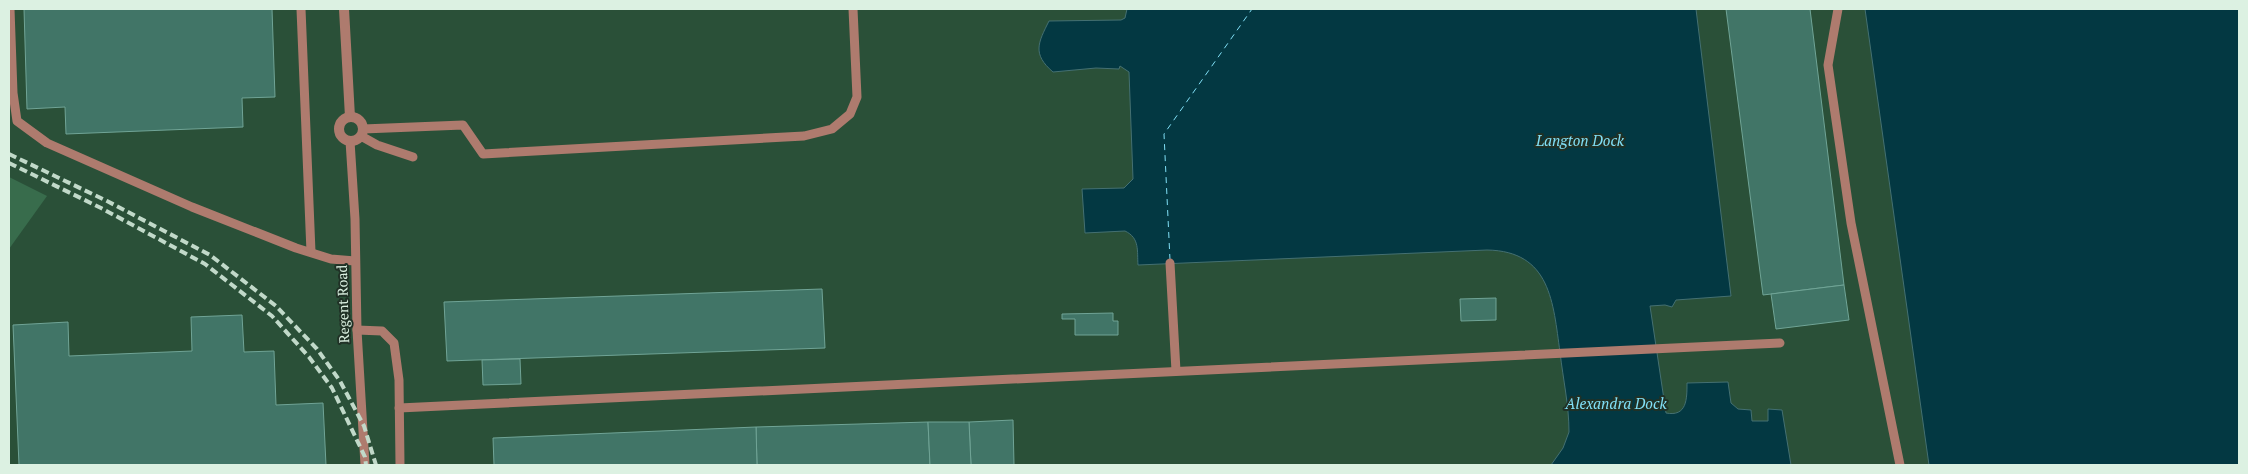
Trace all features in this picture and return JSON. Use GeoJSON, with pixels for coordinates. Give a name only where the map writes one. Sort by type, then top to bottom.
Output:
{"type":"FeatureCollection","features":[{"type":"Feature","properties":{"kind":"street"},"geometry":{"type":"LineString","coordinates":[[344,9],[350,117]]}},
{"type":"Feature","properties":{"kind":"street"},"geometry":{"type":"LineString","coordinates":[[350,117],[358,118],[362,133],[350,141],[343,138],[339,131],[343,120],[350,117]]}},
{"type":"Feature","properties":{"kind":"lane"},"geometry":{"type":"LineString","coordinates":[[10,9],[13,93],[17,121],[47,143],[192,207],[311,252],[331,258],[355,261]]}},
{"type":"Feature","properties":{"kind":"lane"},"geometry":{"type":"LineString","coordinates":[[301,9],[311,252]]}},
{"type":"Feature","properties":{"kind":"lane"},"geometry":{"type":"LineString","coordinates":[[362,133],[463,125],[483,154],[799,137],[832,130],[850,114],[857,97],[853,9]]}},
{"type":"Feature","properties":{"kind":"lane"},"geometry":{"type":"LineString","coordinates":[[1838,9],[1828,65],[1851,223],[1900,465]]}},
{"type":"Feature","properties":{"kind":"lane"},"geometry":{"type":"LineString","coordinates":[[362,133],[377,145],[412,157]]}},
{"type":"Feature","properties":{"kind":"lane","name":"Regent Road"},"geometry":{"type":"LineString","coordinates":[[350,141],[355,219],[357,330],[365,465]]}},
{"type":"Feature","properties":{"kind":"lane"},"geometry":{"type":"LineString","coordinates":[[1170,263],[1176,370]]}},
{"type":"Feature","properties":{"kind":"lane"},"geometry":{"type":"LineString","coordinates":[[357,330],[382,331],[394,343],[399,380],[400,465]]}},
{"type":"Feature","properties":{"kind":"lane"},"geometry":{"type":"LineString","coordinates":[[399,408],[1780,343]]}},
{"type":"Feature","properties":{"kind":"green space"},"geometry":{"type":"Polygon","coordinates":[[[9,177],[47,196],[9,249],[9,177]]]}},
{"type":"Feature","properties":{"kind":"water","name":"Langton Dock"},"geometry":{"type":"Polygon","coordinates":[[[1127,9],[1696,9],[1731,296],[1676,300],[1672,307],[1665,305],[1650,306],[1666,413],[1673,414],[1682,409],[1686,401],[1687,383],[1728,382],[1731,403],[1738,409],[1751,410],[1752,421],[1768,421],[1768,409],[1782,410],[1791,465],[1551,465],[1563,448],[1569,432],[1567,402],[1555,316],[1545,283],[1536,270],[1524,259],[1508,253],[1487,250],[1138,265],[1137,245],[1130,234],[1125,231],[1085,233],[1082,189],[1124,188],[1133,179],[1129,72],[1120,66],[1119,69],[1096,68],[1053,72],[1042,60],[1039,48],[1040,42],[1049,21],[1121,20],[1125,18],[1127,9]]]}},
{"type":"Feature","properties":{"kind":"water"},"geometry":{"type":"Polygon","coordinates":[[[1865,9],[2239,9],[2239,465],[1929,465],[1865,9]]]}},
{"type":"Feature","properties":{"kind":"building"},"geometry":{"type":"Polygon","coordinates":[[[24,9],[272,9],[275,97],[242,98],[243,127],[66,134],[65,107],[27,109],[24,9]]]}},
{"type":"Feature","properties":{"kind":"building"},"geometry":{"type":"Polygon","coordinates":[[[1726,9],[1810,9],[1844,285],[1763,295],[1726,9]]]}},
{"type":"Feature","properties":{"kind":"building"},"geometry":{"type":"Polygon","coordinates":[[[1844,285],[1849,320],[1776,329],[1771,294],[1844,285]]]}},
{"type":"Feature","properties":{"kind":"building"},"geometry":{"type":"Polygon","coordinates":[[[822,289],[825,348],[447,361],[444,302],[822,289]]]}},
{"type":"Feature","properties":{"kind":"building"},"geometry":{"type":"Polygon","coordinates":[[[1496,298],[1496,320],[1461,321],[1460,299],[1496,298]]]}},
{"type":"Feature","properties":{"kind":"building"},"geometry":{"type":"Polygon","coordinates":[[[1113,313],[1113,321],[1118,321],[1118,335],[1075,335],[1075,319],[1062,319],[1062,314],[1113,313]]]}},
{"type":"Feature","properties":{"kind":"building"},"geometry":{"type":"Polygon","coordinates":[[[242,315],[244,352],[274,351],[276,405],[323,403],[326,465],[19,465],[13,325],[68,322],[69,356],[192,351],[191,317],[242,315]]]}},
{"type":"Feature","properties":{"kind":"building"},"geometry":{"type":"Polygon","coordinates":[[[520,359],[521,384],[483,385],[482,360],[520,359]]]}},
{"type":"Feature","properties":{"kind":"building"},"geometry":{"type":"Polygon","coordinates":[[[1013,420],[1014,465],[971,465],[969,422],[1013,420]]]}},
{"type":"Feature","properties":{"kind":"building"},"geometry":{"type":"Polygon","coordinates":[[[928,422],[930,465],[757,465],[756,427],[928,422]]]}},
{"type":"Feature","properties":{"kind":"building"},"geometry":{"type":"Polygon","coordinates":[[[928,422],[969,422],[971,465],[930,465],[928,422]]]}},
{"type":"Feature","properties":{"kind":"building"},"geometry":{"type":"Polygon","coordinates":[[[756,427],[757,465],[494,465],[493,438],[756,427]]]}},
{"type":"Feature","properties":{"kind":"ferry route"},"geometry":{"type":"LineString","coordinates":[[1170,260],[1164,134],[1252,9]]}},
{"type":"Feature","properties":{"kind":"railway"},"geometry":{"type":"LineString","coordinates":[[9,154],[107,201],[210,255],[276,306],[317,349],[340,381],[364,426],[376,465]]}},
{"type":"Feature","properties":{"kind":"railway"},"geometry":{"type":"LineString","coordinates":[[9,163],[101,208],[205,264],[272,316],[309,357],[332,388],[365,457],[366,465]]}},
{"type":"Feature","properties":{"kind":"water label","name":"Alexandra Dock"},"geometry":{"type":"Point","coordinates":[1616,404]}}]}
